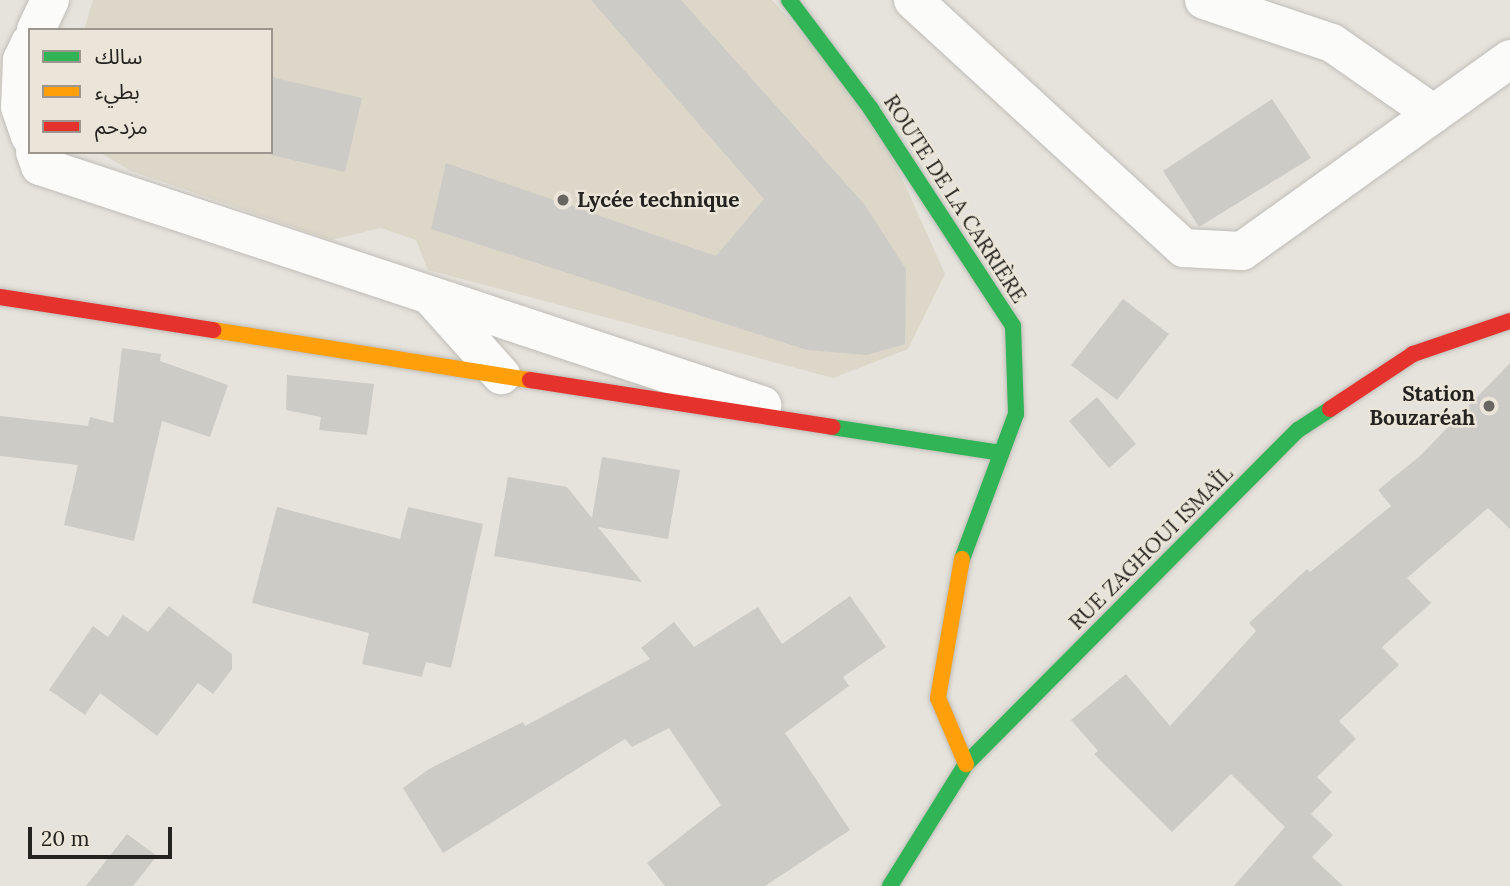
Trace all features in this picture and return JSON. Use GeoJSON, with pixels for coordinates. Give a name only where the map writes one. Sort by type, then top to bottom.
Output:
{"type":"FeatureCollection","features":[{"type":"Feature","properties":{"kind":"street"},"geometry":{"type":"LineString","coordinates":[[37,28],[51,0]]}},
{"type":"Feature","properties":{"kind":"street","name":"ROUTE DE LA CARRIÈRE"},"geometry":{"type":"LineString","coordinates":[[789,0],[872,109],[1013,326],[1016,414],[957,572],[938,698],[965,764]]}},
{"type":"Feature","properties":{"kind":"street"},"geometry":{"type":"LineString","coordinates":[[912,0],[1184,248],[1242,251],[1510,60]]}},
{"type":"Feature","properties":{"kind":"street"},"geometry":{"type":"LineString","coordinates":[[1204,0],[1332,43],[1434,114]]}},
{"type":"Feature","properties":{"kind":"street"},"geometry":{"type":"LineString","coordinates":[[28,47],[22,60],[20,107],[28,131]]}},
{"type":"Feature","properties":{"kind":"street"},"geometry":{"type":"LineString","coordinates":[[0,136],[28,149]]}},
{"type":"Feature","properties":{"kind":"street"},"geometry":{"type":"LineString","coordinates":[[40,154],[433,298],[836,429]]}},
{"type":"Feature","properties":{"kind":"street"},"geometry":{"type":"LineString","coordinates":[[0,297],[1000,453]]}},
{"type":"Feature","properties":{"kind":"street"},"geometry":{"type":"LineString","coordinates":[[433,298],[501,376]]}},
{"type":"Feature","properties":{"kind":"street","name":"RUE ZAGHOUI ISMAÏL"},"geometry":{"type":"LineString","coordinates":[[890,886],[965,764],[1298,430],[1413,354],[1510,321]]}},
{"type":"Feature","properties":{"kind":"shaded area","name":"Lycée technique"},"geometry":{"type":"Polygon","coordinates":[[[93,0],[772,0],[871,109],[945,274],[908,349],[833,378],[428,270],[416,240],[381,228],[331,240],[131,171],[102,154],[273,154],[273,28],[85,28],[93,0]]]}},
{"type":"Feature","properties":{"kind":"building"},"geometry":{"type":"Polygon","coordinates":[[[591,0],[681,0],[865,205],[906,269],[905,344],[867,355],[807,350],[431,229],[446,163],[716,256],[764,199],[591,0]]]}},
{"type":"Feature","properties":{"kind":"building"},"geometry":{"type":"Polygon","coordinates":[[[273,77],[362,98],[345,172],[271,155],[273,77]]]}},
{"type":"Feature","properties":{"kind":"building"},"geometry":{"type":"Polygon","coordinates":[[[1272,99],[1311,158],[1199,227],[1163,171],[1272,99]]]}},
{"type":"Feature","properties":{"kind":"building"},"geometry":{"type":"Polygon","coordinates":[[[1123,299],[1169,334],[1117,400],[1071,365],[1123,299]]]}},
{"type":"Feature","properties":{"kind":"building"},"geometry":{"type":"Polygon","coordinates":[[[122,348],[161,354],[160,361],[228,385],[210,437],[162,421],[134,541],[64,525],[78,465],[0,456],[0,416],[88,426],[90,417],[113,423],[122,348]]]}},
{"type":"Feature","properties":{"kind":"building"},"geometry":{"type":"Polygon","coordinates":[[[1510,363],[1510,529],[1488,508],[1407,578],[1431,603],[1382,647],[1399,665],[1339,721],[1356,739],[1317,777],[1332,792],[1311,814],[1333,835],[1312,857],[1343,886],[1234,886],[1285,827],[1231,774],[1172,832],[1094,754],[1098,751],[1071,720],[1126,674],[1170,726],[1256,631],[1249,623],[1307,569],[1310,572],[1391,506],[1378,490],[1420,456],[1510,363]]]}},
{"type":"Feature","properties":{"kind":"building"},"geometry":{"type":"Polygon","coordinates":[[[287,375],[374,384],[367,435],[319,430],[321,417],[286,410],[287,375]]]}},
{"type":"Feature","properties":{"kind":"building"},"geometry":{"type":"Polygon","coordinates":[[[1097,397],[1136,444],[1109,468],[1069,421],[1097,397]]]}},
{"type":"Feature","properties":{"kind":"building"},"geometry":{"type":"Polygon","coordinates":[[[602,457],[680,470],[668,539],[598,527],[642,582],[494,556],[508,477],[567,487],[592,518],[602,457]]]}},
{"type":"Feature","properties":{"kind":"building"},"geometry":{"type":"Polygon","coordinates":[[[277,507],[400,539],[408,507],[483,524],[451,668],[426,662],[422,677],[362,664],[369,633],[252,603],[277,507]]]}},
{"type":"Feature","properties":{"kind":"building"},"geometry":{"type":"Polygon","coordinates":[[[850,596],[886,647],[843,677],[849,686],[785,733],[850,830],[765,886],[665,886],[647,863],[721,805],[669,728],[632,747],[625,739],[443,853],[403,788],[429,769],[523,722],[525,726],[650,659],[641,648],[674,622],[694,647],[758,607],[782,644],[850,596]]]}},
{"type":"Feature","properties":{"kind":"building"},"geometry":{"type":"Polygon","coordinates":[[[169,606],[232,654],[232,669],[213,694],[198,683],[157,736],[100,693],[85,715],[49,690],[93,626],[108,637],[123,615],[148,632],[169,606]]]}},
{"type":"Feature","properties":{"kind":"building"},"geometry":{"type":"Polygon","coordinates":[[[127,834],[157,856],[133,886],[86,886],[127,834]]]}},
{"type":"Feature","properties":{"kind":"traffic: fast"},"geometry":{"type":"LineString","coordinates":[[789,0],[871,109],[1013,326],[1016,414],[962,559]]}},
{"type":"Feature","properties":{"kind":"traffic: fast"},"geometry":{"type":"LineString","coordinates":[[890,886],[966,764],[1298,430],[1330,409]]}},
{"type":"Feature","properties":{"kind":"traffic: fast"},"geometry":{"type":"LineString","coordinates":[[832,427],[1001,453]]}},
{"type":"Feature","properties":{"kind":"traffic: slow"},"geometry":{"type":"LineString","coordinates":[[213,330],[530,380]]}},
{"type":"Feature","properties":{"kind":"traffic: slow"},"geometry":{"type":"LineString","coordinates":[[962,559],[938,698],[966,764]]}},
{"type":"Feature","properties":{"kind":"traffic: jam"},"geometry":{"type":"LineString","coordinates":[[0,297],[213,330]]}},
{"type":"Feature","properties":{"kind":"traffic: jam"},"geometry":{"type":"LineString","coordinates":[[1330,409],[1413,354],[1510,321]]}},
{"type":"Feature","properties":{"kind":"traffic: jam"},"geometry":{"type":"LineString","coordinates":[[530,380],[832,427]]}},
{"type":"Feature","properties":{"kind":"place","name":"Lycée technique"},"geometry":{"type":"Point","coordinates":[563,200]}},
{"type":"Feature","properties":{"kind":"place","name":"Station Bouzaréah"},"geometry":{"type":"Point","coordinates":[1489,406]}}]}
